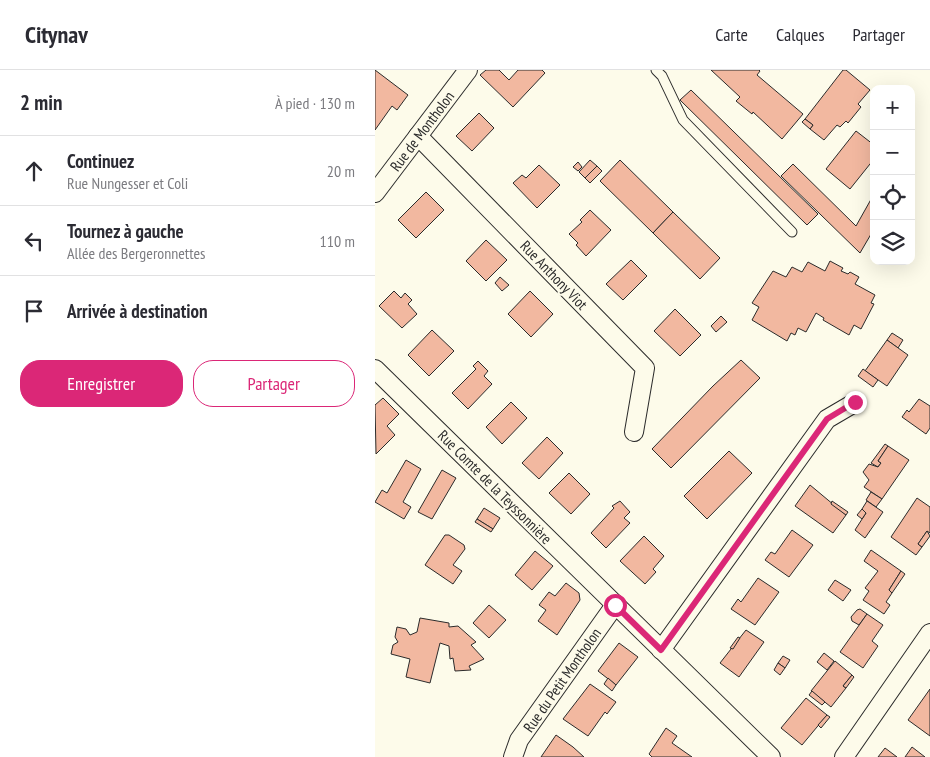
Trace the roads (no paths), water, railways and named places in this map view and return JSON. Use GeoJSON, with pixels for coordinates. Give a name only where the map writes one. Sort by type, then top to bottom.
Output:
{"type":"FeatureCollection","features":[{"type":"Feature","properties":{"kind":"street","name":"Rue de Montholon"},"geometry":{"type":"LineString","coordinates":[[375,193],[468,70]]}},
{"type":"Feature","properties":{"kind":"street","name":"Rue Anthony Viot"},"geometry":{"type":"LineString","coordinates":[[418,136],[645,368],[634,432]]}},
{"type":"Feature","properties":{"kind":"street","name":"Rue Comte de la Teyssonnière"},"geometry":{"type":"LineString","coordinates":[[375,369],[771,757]]}},
{"type":"Feature","properties":{"kind":"street"},"geometry":{"type":"LineString","coordinates":[[661,650],[827,419],[855,402]]}},
{"type":"Feature","properties":{"kind":"street","name":"Rue du Petit Montholon"},"geometry":{"type":"LineString","coordinates":[[513,757],[519,740],[615,605]]}},
{"type":"Feature","properties":{"kind":"street"},"geometry":{"type":"LineString","coordinates":[[844,757],[930,633]]}},
{"type":"Feature","properties":{"kind":"lane"},"geometry":{"type":"LineString","coordinates":[[656,70],[662,76],[683,120],[792,232]]}}]}
